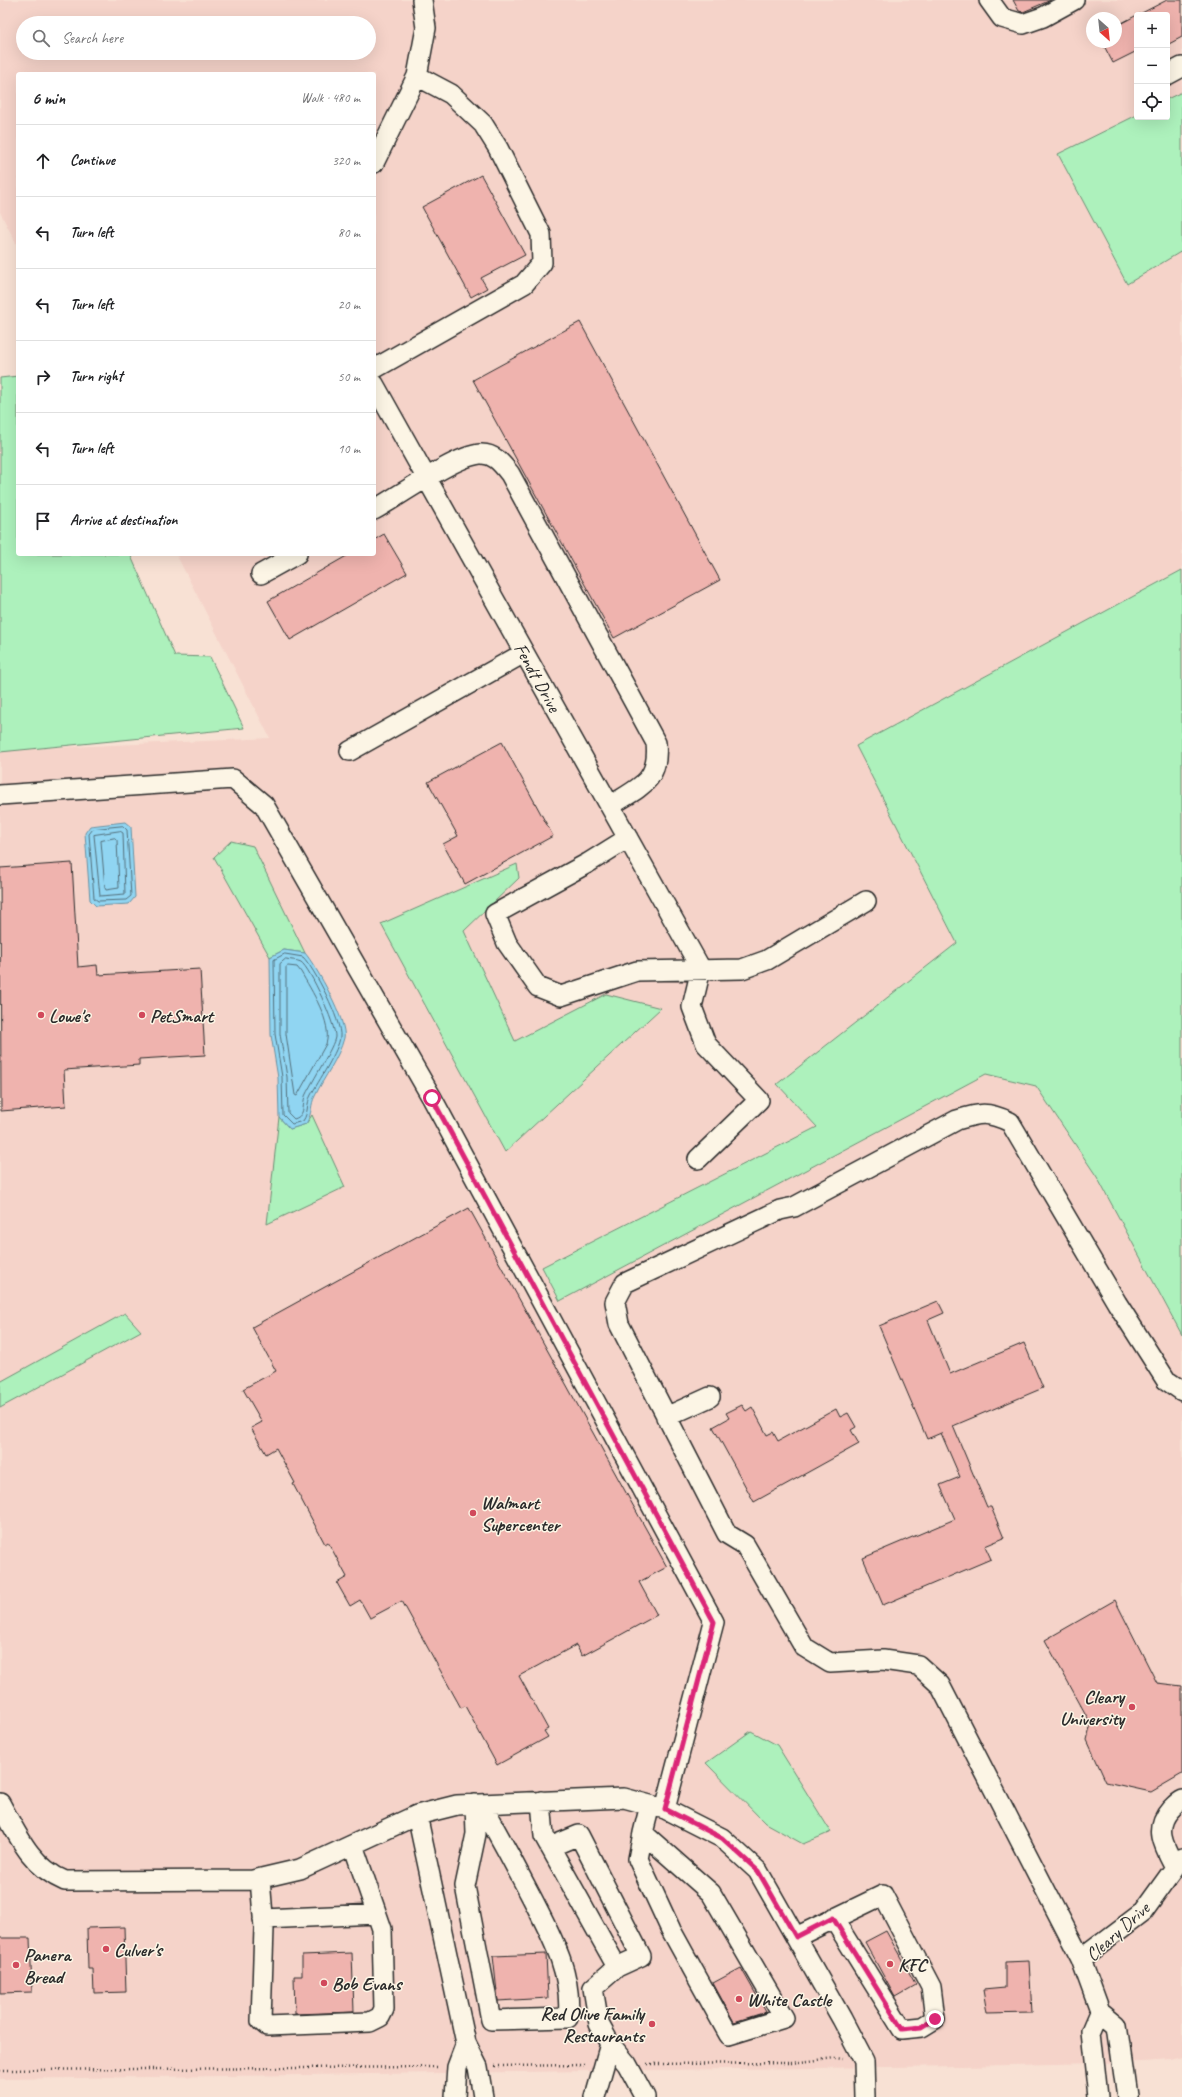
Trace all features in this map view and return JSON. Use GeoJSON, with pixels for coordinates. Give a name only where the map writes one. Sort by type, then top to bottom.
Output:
{"type":"FeatureCollection","features":[{"type":"Feature","properties":{"kind":"street"},"geometry":{"type":"LineString","coordinates":[[376,159],[417,76],[426,28],[422,0]]}},
{"type":"Feature","properties":{"kind":"street"},"geometry":{"type":"LineString","coordinates":[[990,0],[1002,18],[1023,24],[1043,17],[1074,0]]}},
{"type":"Feature","properties":{"kind":"street"},"geometry":{"type":"LineString","coordinates":[[1170,73],[1182,67]]}},
{"type":"Feature","properties":{"kind":"street"},"geometry":{"type":"LineString","coordinates":[[376,367],[524,284],[542,263],[541,234],[498,148],[483,124],[451,94],[417,76]]}},
{"type":"Feature","properties":{"kind":"street","name":"Fendt Drive"},"geometry":{"type":"LineString","coordinates":[[376,388],[701,969]]}},
{"type":"Feature","properties":{"kind":"street"},"geometry":{"type":"LineString","coordinates":[[376,509],[461,459],[481,454],[498,459],[510,474],[656,743],[657,759],[651,776],[638,788],[610,806]]}},
{"type":"Feature","properties":{"kind":"street"},"geometry":{"type":"LineString","coordinates":[[262,574],[294,556]]}},
{"type":"Feature","properties":{"kind":"street"},"geometry":{"type":"LineString","coordinates":[[350,751],[524,652]]}},
{"type":"Feature","properties":{"kind":"street"},"geometry":{"type":"LineString","coordinates":[[0,795],[234,779],[264,805],[432,1098],[714,1622],[657,1807],[643,1833],[638,1858],[671,1930],[729,2035],[784,2018],[711,1893],[643,1833]]}},
{"type":"Feature","properties":{"kind":"street"},"geometry":{"type":"LineString","coordinates":[[628,838],[588,863],[495,914],[507,943],[538,987],[561,996],[638,971],[742,969],[766,960],[866,901]]}},
{"type":"Feature","properties":{"kind":"street"},"geometry":{"type":"LineString","coordinates":[[698,1158],[759,1100],[706,1044],[692,1007],[701,969]]}},
{"type":"Feature","properties":{"kind":"street"},"geometry":{"type":"LineString","coordinates":[[1081,1959],[940,1685],[918,1665],[883,1660],[830,1663],[804,1647],[745,1546],[727,1534],[619,1324],[615,1302],[625,1283],[780,1210],[794,1207],[957,1120],[978,1114],[994,1114],[1010,1122],[1166,1380],[1182,1391]]}},
{"type":"Feature","properties":{"kind":"street"},"geometry":{"type":"LineString","coordinates":[[666,1417],[710,1396]]}},
{"type":"Feature","properties":{"kind":"street"},"geometry":{"type":"LineString","coordinates":[[0,1803],[24,1848],[46,1871],[65,1881],[260,1879],[300,1869],[417,1816],[457,1805],[624,1798],[657,1807],[722,1838],[758,1871],[842,2019],[864,2061],[865,2097]]}},
{"type":"Feature","properties":{"kind":"street"},"geometry":{"type":"LineString","coordinates":[[1179,1862],[1163,1843],[1160,1829],[1165,1815],[1178,1801],[1182,1800]]}},
{"type":"Feature","properties":{"kind":"street"},"geometry":{"type":"LineString","coordinates":[[542,1801],[544,1836],[617,1967]]}},
{"type":"Feature","properties":{"kind":"street"},"geometry":{"type":"LineString","coordinates":[[481,1804],[555,1941],[566,1974],[570,2002],[568,2018],[490,2020],[465,1886],[481,1804]]}},
{"type":"Feature","properties":{"kind":"street"},"geometry":{"type":"LineString","coordinates":[[417,1816],[466,2043],[478,2067],[483,2097]]}},
{"type":"Feature","properties":{"kind":"street"},"geometry":{"type":"LineString","coordinates":[[550,1847],[579,1835],[641,1956],[617,1967],[593,1988],[599,2024],[610,2044],[627,2064],[645,2097]]}},
{"type":"Feature","properties":{"kind":"street"},"geometry":{"type":"LineString","coordinates":[[472,1849],[500,1838]]}},
{"type":"Feature","properties":{"kind":"street"},"geometry":{"type":"LineString","coordinates":[[260,1879],[263,1919],[261,2021],[266,2026],[370,2022],[380,2017],[384,2009],[382,1929],[353,1845]]}},
{"type":"Feature","properties":{"kind":"street","name":"Cleary Drive"},"geometry":{"type":"LineString","coordinates":[[1100,2012],[1081,1959],[1143,1912],[1179,1862]]}},
{"type":"Feature","properties":{"kind":"street"},"geometry":{"type":"LineString","coordinates":[[796,1937],[833,1918],[883,1895],[932,1987],[935,2019],[922,2027],[902,2029],[833,1918]]}},
{"type":"Feature","properties":{"kind":"street"},"geometry":{"type":"LineString","coordinates":[[263,1919],[377,1914]]}},
{"type":"Feature","properties":{"kind":"street"},"geometry":{"type":"LineString","coordinates":[[1098,2097],[1091,2032],[1100,2012],[1117,2025],[1127,2097]]}},
{"type":"Feature","properties":{"kind":"street"},"geometry":{"type":"LineString","coordinates":[[455,2097],[458,2067],[466,2043]]}},
{"type":"Feature","properties":{"kind":"street"},"geometry":{"type":"LineString","coordinates":[[595,2097],[610,2044]]}},
{"type":"Feature","properties":{"kind":"path"},"geometry":{"type":"LineString","coordinates":[[627,2064],[791,2063],[835,2058],[864,2061]]}},
{"type":"Feature","properties":{"kind":"path"},"geometry":{"type":"LineString","coordinates":[[478,2067],[605,2064]]}},
{"type":"Feature","properties":{"kind":"path"},"geometry":{"type":"LineString","coordinates":[[0,2070],[458,2067]]}},
{"type":"Feature","properties":{"kind":"shaded area"},"geometry":{"type":"Polygon","coordinates":[[[0,0],[1182,0],[1182,570],[856,746],[957,943],[777,1084],[817,1127],[542,1267],[560,1301],[986,1074],[1036,1086],[1097,1177],[1182,1335],[1182,2057],[1171,2060],[1142,2062],[961,2066],[0,2079],[0,750],[270,738],[177,556],[376,556],[376,72],[16,72],[16,243],[0,212],[0,0]]]}},
{"type":"Feature","properties":{"kind":"green space"},"geometry":{"type":"Polygon","coordinates":[[[1182,92],[1182,251],[1127,284],[1058,154],[1134,116],[1134,120],[1170,120],[1170,98],[1182,92]]]}},
{"type":"Feature","properties":{"kind":"green space"},"geometry":{"type":"Polygon","coordinates":[[[16,376],[16,556],[131,556],[175,656],[210,657],[244,728],[0,752],[0,378],[16,376]]]}},
{"type":"Feature","properties":{"kind":"green space"},"geometry":{"type":"Polygon","coordinates":[[[1182,570],[1182,1335],[1097,1177],[1036,1086],[986,1074],[560,1301],[542,1267],[817,1127],[777,1084],[957,943],[856,746],[1182,570]]]}},
{"type":"Feature","properties":{"kind":"green space"},"geometry":{"type":"Polygon","coordinates":[[[231,841],[253,846],[305,953],[284,950],[270,957],[214,857],[231,841]]]}},
{"type":"Feature","properties":{"kind":"green space"},"geometry":{"type":"Polygon","coordinates":[[[517,864],[519,878],[464,931],[515,1041],[606,994],[661,1008],[505,1152],[381,924],[517,864]]]}},
{"type":"Feature","properties":{"kind":"green space"},"geometry":{"type":"Polygon","coordinates":[[[312,1115],[345,1187],[267,1224],[279,1117],[290,1129],[306,1124],[312,1115]]]}},
{"type":"Feature","properties":{"kind":"green space"},"geometry":{"type":"Polygon","coordinates":[[[125,1313],[141,1331],[0,1408],[0,1382],[125,1313]]]}},
{"type":"Feature","properties":{"kind":"green space"},"geometry":{"type":"Polygon","coordinates":[[[751,1731],[777,1745],[831,1832],[803,1844],[765,1823],[706,1763],[751,1731]]]}},
{"type":"Feature","properties":{"kind":"water"},"geometry":{"type":"Polygon","coordinates":[[[125,822],[131,827],[135,897],[129,904],[96,906],[90,900],[85,833],[90,826],[125,822]]]}},
{"type":"Feature","properties":{"kind":"water"},"geometry":{"type":"Polygon","coordinates":[[[284,950],[305,953],[330,994],[344,1030],[342,1045],[313,1099],[310,1116],[306,1124],[290,1129],[279,1117],[278,1078],[271,1035],[270,957],[284,950]]]}},
{"type":"Feature","properties":{"kind":"building"},"geometry":{"type":"Polygon","coordinates":[[[1013,0],[1051,0],[1023,12],[1019,11],[1013,0]]]}},
{"type":"Feature","properties":{"kind":"building"},"geometry":{"type":"Polygon","coordinates":[[[1167,0],[1182,0],[1182,37],[1170,43],[1170,12],[1144,12],[1167,0]]]}},
{"type":"Feature","properties":{"kind":"building"},"geometry":{"type":"Polygon","coordinates":[[[1134,17],[1134,52],[1113,63],[1105,48],[1122,48],[1122,23],[1134,17]]]}},
{"type":"Feature","properties":{"kind":"building"},"geometry":{"type":"Polygon","coordinates":[[[481,175],[525,255],[481,278],[487,288],[471,297],[422,207],[481,175]]]}},
{"type":"Feature","properties":{"kind":"building"},"geometry":{"type":"Polygon","coordinates":[[[580,322],[720,580],[614,638],[473,380],[580,322]]]}},
{"type":"Feature","properties":{"kind":"building"},"geometry":{"type":"Polygon","coordinates":[[[384,534],[407,573],[290,640],[268,601],[347,556],[376,556],[376,539],[384,534]]]}},
{"type":"Feature","properties":{"kind":"building"},"geometry":{"type":"Polygon","coordinates":[[[502,742],[553,836],[465,884],[443,844],[458,836],[428,782],[502,742]]]}},
{"type":"Feature","properties":{"kind":"building","name":"Lowe's"},"geometry":{"type":"Polygon","coordinates":[[[72,863],[78,967],[97,965],[98,975],[200,969],[205,1055],[139,1059],[139,1065],[64,1070],[66,1106],[1,1111],[0,868],[72,863]]]}},
{"type":"Feature","properties":{"kind":"building","name":"Walmart Supercenter"},"geometry":{"type":"Polygon","coordinates":[[[469,1208],[667,1567],[639,1582],[657,1615],[582,1656],[576,1645],[519,1676],[548,1729],[544,1731],[548,1737],[497,1765],[465,1706],[461,1708],[402,1601],[370,1618],[360,1600],[350,1606],[337,1583],[347,1577],[328,1542],[325,1544],[293,1484],[295,1483],[276,1448],[266,1454],[251,1428],[262,1422],[243,1389],[276,1371],[252,1327],[469,1208]]]}},
{"type":"Feature","properties":{"kind":"building"},"geometry":{"type":"Polygon","coordinates":[[[938,1301],[944,1313],[928,1320],[950,1374],[1024,1343],[1043,1388],[953,1426],[987,1507],[991,1507],[1004,1538],[985,1546],[991,1559],[883,1605],[863,1558],[955,1519],[940,1485],[960,1477],[941,1433],[927,1439],[879,1326],[938,1301]]]}},
{"type":"Feature","properties":{"kind":"building"},"geometry":{"type":"Polygon","coordinates":[[[742,1405],[746,1411],[752,1407],[767,1435],[773,1432],[778,1441],[836,1409],[840,1417],[848,1413],[856,1427],[851,1430],[859,1444],[754,1502],[713,1427],[729,1418],[726,1413],[742,1405]]]}},
{"type":"Feature","properties":{"kind":"building","name":"Cleary University"},"geometry":{"type":"Polygon","coordinates":[[[1115,1600],[1157,1683],[1182,1686],[1182,1774],[1151,1792],[1106,1782],[1087,1740],[1091,1724],[1045,1640],[1115,1600]]]}},
{"type":"Feature","properties":{"kind":"building","name":"Culver's"},"geometry":{"type":"Polygon","coordinates":[[[124,1927],[126,1992],[94,1993],[93,1969],[88,1969],[87,1928],[124,1927]]]}},
{"type":"Feature","properties":{"kind":"building","name":"KFC"},"geometry":{"type":"Polygon","coordinates":[[[886,1931],[916,1985],[895,1997],[865,1942],[886,1931]]]}},
{"type":"Feature","properties":{"kind":"building","name":"Panera Bread"},"geometry":{"type":"Polygon","coordinates":[[[0,1938],[30,1938],[32,1992],[0,1993],[0,1938]]]}},
{"type":"Feature","properties":{"kind":"building","name":"Bob Evans"},"geometry":{"type":"Polygon","coordinates":[[[352,1953],[354,2012],[295,2014],[294,1976],[302,1976],[302,1955],[352,1953]]]}},
{"type":"Feature","properties":{"kind":"building"},"geometry":{"type":"Polygon","coordinates":[[[546,1954],[548,1998],[498,2001],[493,1956],[546,1954]]]}},
{"type":"Feature","properties":{"kind":"building"},"geometry":{"type":"Polygon","coordinates":[[[1029,1961],[1032,2012],[987,2013],[983,1990],[1005,1988],[1005,1962],[1029,1961]]]}},
{"type":"Feature","properties":{"kind":"building","name":"White Castle"},"geometry":{"type":"Polygon","coordinates":[[[741,1968],[766,2012],[734,2022],[713,1983],[741,1968]]]}},
{"type":"Feature","properties":{"kind":"place","name":"Lowe's"},"geometry":{"type":"Point","coordinates":[41,1015]}},
{"type":"Feature","properties":{"kind":"place","name":"PetSmart"},"geometry":{"type":"Point","coordinates":[142,1015]}},
{"type":"Feature","properties":{"kind":"place","name":"Walmart Supercenter"},"geometry":{"type":"Point","coordinates":[473,1513]}},
{"type":"Feature","properties":{"kind":"place","name":"Cleary University"},"geometry":{"type":"Point","coordinates":[1132,1707]}},
{"type":"Feature","properties":{"kind":"place","name":"Culver's"},"geometry":{"type":"Point","coordinates":[106,1949]}},
{"type":"Feature","properties":{"kind":"place","name":"KFC"},"geometry":{"type":"Point","coordinates":[890,1964]}},
{"type":"Feature","properties":{"kind":"place","name":"Panera Bread"},"geometry":{"type":"Point","coordinates":[16,1965]}},
{"type":"Feature","properties":{"kind":"place","name":"Bob Evans"},"geometry":{"type":"Point","coordinates":[324,1983]}},
{"type":"Feature","properties":{"kind":"place","name":"White Castle"},"geometry":{"type":"Point","coordinates":[739,1999]}},
{"type":"Feature","properties":{"kind":"place","name":"Red Olive Family Restaurants"},"geometry":{"type":"Point","coordinates":[652,2024]}},
{"type":"Feature","properties":{"kind":"route"},"geometry":{"type":"LineString","coordinates":[[432,1098],[714,1622],[665,1809],[722,1838],[758,1871],[796,1937],[833,1918],[902,2029],[922,2027],[935,2019]]}}]}
